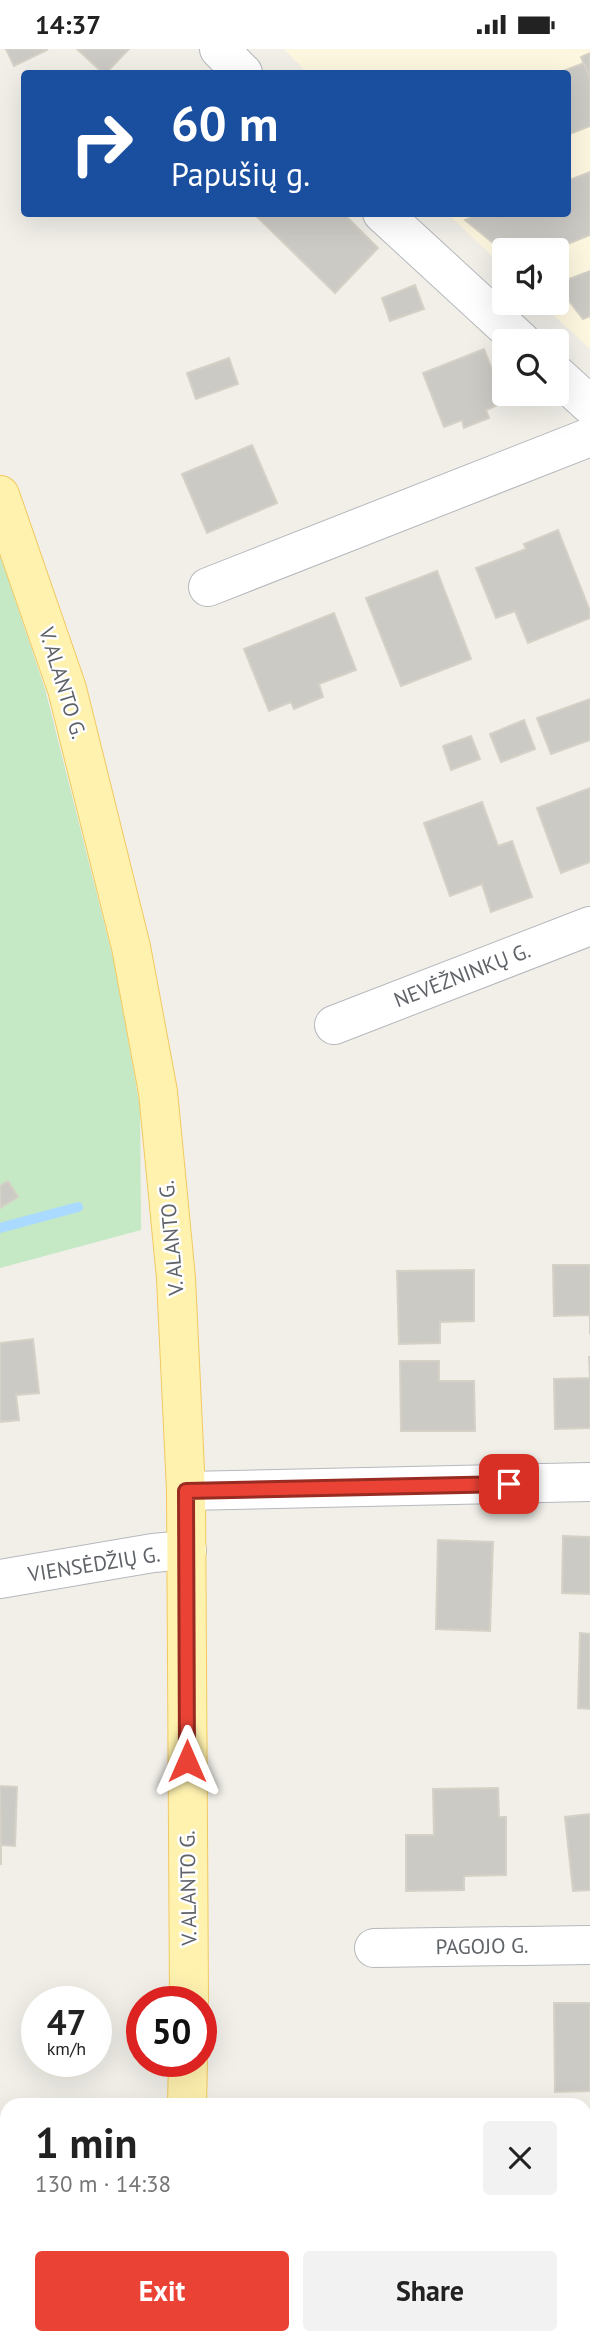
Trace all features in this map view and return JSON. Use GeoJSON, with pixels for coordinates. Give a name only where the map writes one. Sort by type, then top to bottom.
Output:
{"type":"FeatureCollection","features":[{"type":"Feature","properties":{"kind":"main road","name":"V. ALANTO G."},"geometry":{"type":"LineString","coordinates":[[0,495],[67,689],[131,947],[160,1105],[176,1278],[186,1491],[189,1986]]}},
{"type":"Feature","properties":{"kind":"main road"},"geometry":{"type":"LineString","coordinates":[[187,2098],[188,2077]]}},
{"type":"Feature","properties":{"kind":"street"},"geometry":{"type":"LineString","coordinates":[[219,49],[240,70]]}},
{"type":"Feature","properties":{"kind":"street"},"geometry":{"type":"LineString","coordinates":[[386,217],[508,329]]}},
{"type":"Feature","properties":{"kind":"street"},"geometry":{"type":"LineString","coordinates":[[569,386],[590,405]]}},
{"type":"Feature","properties":{"kind":"street"},"geometry":{"type":"LineString","coordinates":[[208,587],[590,437]]}},
{"type":"Feature","properties":{"kind":"street","name":"NEVĖŽNINKŲ G."},"geometry":{"type":"LineString","coordinates":[[334,1025],[590,926]]}},
{"type":"Feature","properties":{"kind":"street"},"geometry":{"type":"LineString","coordinates":[[186,1491],[590,1482]]}},
{"type":"Feature","properties":{"kind":"street","name":"VIENSĖDŽIŲ G."},"geometry":{"type":"LineString","coordinates":[[0,1579],[153,1553],[187,1550]]}},
{"type":"Feature","properties":{"kind":"street","name":"PAGOJO G."},"geometry":{"type":"LineString","coordinates":[[374,1948],[590,1945]]}},
{"type":"Feature","properties":{"kind":"shaded area"},"geometry":{"type":"Polygon","coordinates":[[[284,49],[590,49],[590,349],[554,315],[569,315],[569,238],[492,238],[492,256],[451,217],[571,217],[571,70],[304,70],[284,49]]]}},
{"type":"Feature","properties":{"kind":"green space"},"geometry":{"type":"Polygon","coordinates":[[[0,555],[45,689],[114,962],[140,1107],[141,1230],[0,1268],[0,555]]]}},
{"type":"Feature","properties":{"kind":"building"},"geometry":{"type":"Polygon","coordinates":[[[6,49],[46,49],[47,50],[14,66],[6,49]]]}},
{"type":"Feature","properties":{"kind":"building"},"geometry":{"type":"Polygon","coordinates":[[[77,49],[129,49],[109,70],[100,70],[77,49]]]}},
{"type":"Feature","properties":{"kind":"building"},"geometry":{"type":"Polygon","coordinates":[[[590,53],[590,78],[581,57],[590,53]]]}},
{"type":"Feature","properties":{"kind":"building"},"geometry":{"type":"Polygon","coordinates":[[[584,63],[590,78],[590,126],[571,133],[571,70],[566,70],[584,63]]]}},
{"type":"Feature","properties":{"kind":"building"},"geometry":{"type":"Polygon","coordinates":[[[590,172],[590,235],[569,244],[569,238],[492,238],[492,242],[465,220],[472,217],[571,217],[571,179],[590,172]]]}},
{"type":"Feature","properties":{"kind":"building"},"geometry":{"type":"Polygon","coordinates":[[[257,217],[347,217],[378,248],[335,293],[257,217]]]}},
{"type":"Feature","properties":{"kind":"building"},"geometry":{"type":"Polygon","coordinates":[[[590,271],[590,316],[583,319],[569,301],[569,279],[590,271]]]}},
{"type":"Feature","properties":{"kind":"building"},"geometry":{"type":"Polygon","coordinates":[[[415,285],[424,309],[390,321],[382,298],[415,285]]]}},
{"type":"Feature","properties":{"kind":"building"},"geometry":{"type":"Polygon","coordinates":[[[484,349],[492,369],[492,406],[496,406],[486,410],[489,418],[464,428],[462,420],[444,427],[423,373],[484,349]]]}},
{"type":"Feature","properties":{"kind":"building"},"geometry":{"type":"Polygon","coordinates":[[[229,358],[238,384],[196,399],[187,373],[229,358]]]}},
{"type":"Feature","properties":{"kind":"building"},"geometry":{"type":"Polygon","coordinates":[[[252,445],[277,503],[207,533],[182,474],[252,445]]]}},
{"type":"Feature","properties":{"kind":"building"},"geometry":{"type":"Polygon","coordinates":[[[558,530],[590,611],[590,618],[528,643],[515,611],[496,618],[476,568],[526,549],[524,544],[558,530]]]}},
{"type":"Feature","properties":{"kind":"building"},"geometry":{"type":"Polygon","coordinates":[[[437,571],[471,659],[401,686],[366,598],[437,571]]]}},
{"type":"Feature","properties":{"kind":"building"},"geometry":{"type":"Polygon","coordinates":[[[334,613],[356,670],[319,684],[323,697],[294,709],[291,702],[269,711],[244,649],[334,613]]]}},
{"type":"Feature","properties":{"kind":"building"},"geometry":{"type":"Polygon","coordinates":[[[590,699],[590,740],[551,754],[537,718],[590,699]]]}},
{"type":"Feature","properties":{"kind":"building"},"geometry":{"type":"Polygon","coordinates":[[[524,720],[535,749],[501,762],[490,734],[524,720]]]}},
{"type":"Feature","properties":{"kind":"building"},"geometry":{"type":"Polygon","coordinates":[[[471,736],[480,759],[451,770],[443,746],[471,736]]]}},
{"type":"Feature","properties":{"kind":"building"},"geometry":{"type":"Polygon","coordinates":[[[590,788],[590,862],[561,873],[537,808],[590,788]]]}},
{"type":"Feature","properties":{"kind":"building"},"geometry":{"type":"Polygon","coordinates":[[[482,802],[498,846],[512,841],[532,897],[491,912],[482,884],[450,896],[424,823],[482,802]]]}},
{"type":"Feature","properties":{"kind":"building"},"geometry":{"type":"Polygon","coordinates":[[[8,1181],[18,1197],[0,1208],[0,1186],[8,1181]]]}},
{"type":"Feature","properties":{"kind":"building"},"geometry":{"type":"Polygon","coordinates":[[[553,1265],[590,1265],[590,1315],[554,1316],[553,1265]]]}},
{"type":"Feature","properties":{"kind":"building"},"geometry":{"type":"Polygon","coordinates":[[[474,1270],[474,1321],[440,1322],[440,1343],[399,1344],[397,1271],[474,1270]]]}},
{"type":"Feature","properties":{"kind":"building"},"geometry":{"type":"Polygon","coordinates":[[[33,1339],[39,1393],[16,1395],[19,1420],[0,1422],[0,1343],[33,1339]]]}},
{"type":"Feature","properties":{"kind":"building"},"geometry":{"type":"Polygon","coordinates":[[[400,1361],[439,1361],[439,1381],[474,1381],[475,1431],[401,1431],[400,1361]]]}},
{"type":"Feature","properties":{"kind":"building"},"geometry":{"type":"Polygon","coordinates":[[[590,1378],[590,1428],[555,1429],[554,1379],[590,1378]]]}},
{"type":"Feature","properties":{"kind":"building"},"geometry":{"type":"Polygon","coordinates":[[[563,1536],[590,1537],[590,1594],[562,1593],[563,1536]]]}},
{"type":"Feature","properties":{"kind":"building"},"geometry":{"type":"Polygon","coordinates":[[[438,1540],[493,1542],[490,1631],[436,1629],[438,1540]]]}},
{"type":"Feature","properties":{"kind":"building"},"geometry":{"type":"Polygon","coordinates":[[[580,1633],[590,1634],[590,1709],[578,1708],[580,1633]]]}},
{"type":"Feature","properties":{"kind":"building"},"geometry":{"type":"Polygon","coordinates":[[[0,1786],[17,1787],[15,1846],[1,1845],[1,1865],[0,1786]]]}},
{"type":"Feature","properties":{"kind":"building"},"geometry":{"type":"Polygon","coordinates":[[[498,1788],[499,1817],[506,1817],[506,1875],[464,1876],[464,1890],[406,1891],[406,1835],[434,1835],[433,1789],[498,1788]]]}},
{"type":"Feature","properties":{"kind":"building"},"geometry":{"type":"Polygon","coordinates":[[[590,1814],[590,1890],[573,1891],[565,1817],[590,1814]]]}},
{"type":"Feature","properties":{"kind":"building"},"geometry":{"type":"Polygon","coordinates":[[[554,2003],[590,2003],[590,2091],[555,2092],[554,2003]]]}},
{"type":"Feature","properties":{"kind":"waterway"},"geometry":{"type":"LineString","coordinates":[[0,1228],[78,1207]]}},
{"type":"Feature","properties":{"kind":"route"},"geometry":{"type":"LineString","coordinates":[[187,1761],[186,1491],[509,1484]]}}]}
